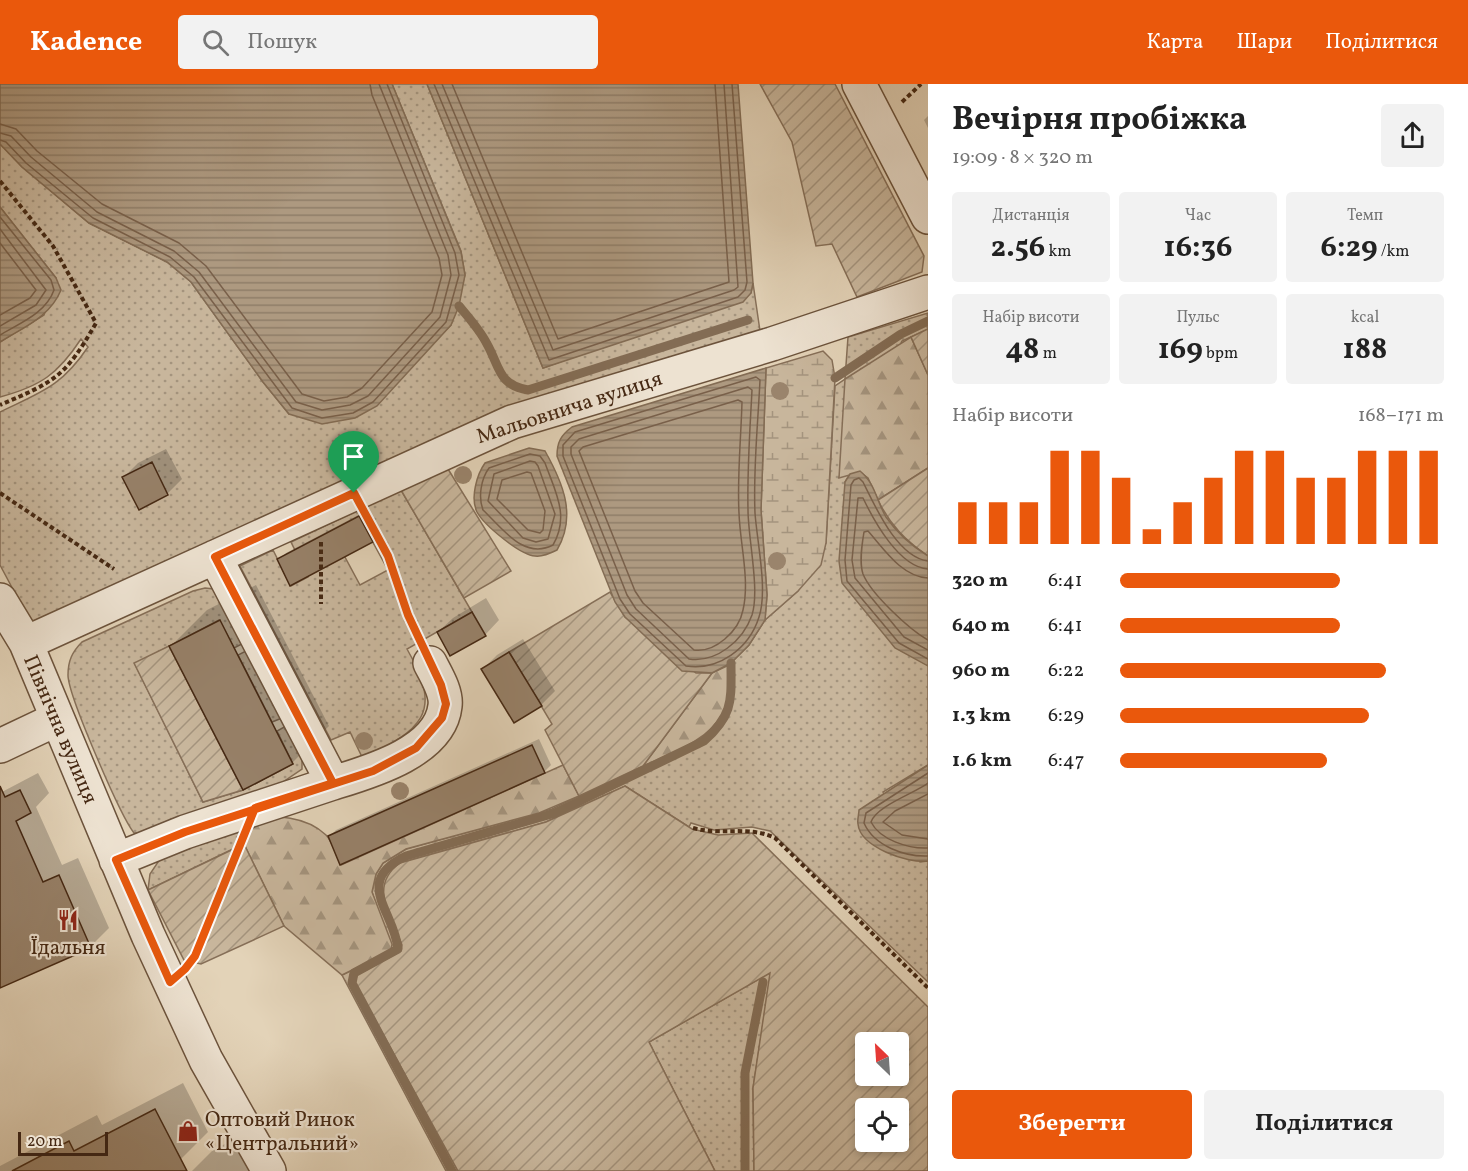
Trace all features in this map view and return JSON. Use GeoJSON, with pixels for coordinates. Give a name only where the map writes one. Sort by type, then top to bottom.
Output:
{"type":"FeatureCollection","features":[{"type":"Feature","properties":{"kind":"street"},"geometry":{"type":"LineString","coordinates":[[859,84],[928,217]]}},
{"type":"Feature","properties":{"kind":"street","name":"Мальовнича вулиця"},"geometry":{"type":"LineString","coordinates":[[26,643],[512,422],[772,344],[928,292]]}},
{"type":"Feature","properties":{"kind":"street"},"geometry":{"type":"LineString","coordinates":[[215,557],[333,783]]}},
{"type":"Feature","properties":{"kind":"street","name":"Північна вулиця"},"geometry":{"type":"LineString","coordinates":[[0,600],[26,643],[116,860],[206,1060],[269,1171]]}},
{"type":"Feature","properties":{"kind":"street"},"geometry":{"type":"LineString","coordinates":[[116,860],[163,839],[398,759],[416,748],[442,718],[446,704],[430,663]]}},
{"type":"Feature","properties":{"kind":"street"},"geometry":{"type":"LineString","coordinates":[[0,746],[57,719]]}},
{"type":"Feature","properties":{"kind":"path"},"geometry":{"type":"LineString","coordinates":[[0,181],[48,239],[96,323],[64,372],[44,387],[0,405]]}},
{"type":"Feature","properties":{"kind":"path"},"geometry":{"type":"LineString","coordinates":[[0,493],[145,589]]}},
{"type":"Feature","properties":{"kind":"path"},"geometry":{"type":"LineString","coordinates":[[354,493],[388,556],[408,615],[430,663]]}},
{"type":"Feature","properties":{"kind":"path"},"geometry":{"type":"LineString","coordinates":[[320,509],[321,604]]}},
{"type":"Feature","properties":{"kind":"path"},"geometry":{"type":"LineString","coordinates":[[170,982],[185,969],[195,956],[255,808]]}},
{"type":"Feature","properties":{"kind":"path"},"geometry":{"type":"LineString","coordinates":[[693,828],[719,832],[760,831],[775,838],[928,988]]}},
{"type":"Feature","properties":{"kind":"green space"},"geometry":{"type":"Polygon","coordinates":[[[392,84],[427,84],[543,368],[751,293],[753,283],[760,331],[32,625],[0,565],[0,412],[39,393],[59,380],[88,347],[81,339],[56,370],[47,377],[27,388],[0,397],[0,342],[44,315],[56,278],[0,207],[0,144],[22,167],[89,223],[167,262],[191,282],[263,382],[289,414],[415,361],[451,325],[465,275],[461,251],[392,84]]]}},
{"type":"Feature","properties":{"kind":"green space"},"geometry":{"type":"Polygon","coordinates":[[[760,84],[835,84],[924,256],[922,272],[857,297],[832,244],[816,246],[792,142],[760,84]]]}},
{"type":"Feature","properties":{"kind":"green space"},"geometry":{"type":"Polygon","coordinates":[[[928,313],[928,329],[902,341],[839,477],[850,474],[845,482],[928,666],[928,765],[883,792],[920,862],[928,861],[928,982],[770,831],[752,827],[714,830],[691,823],[689,827],[625,786],[546,822],[400,863],[384,899],[402,945],[401,951],[354,979],[458,1171],[446,1171],[342,975],[391,951],[372,892],[376,874],[383,863],[406,849],[552,809],[702,737],[724,710],[729,665],[749,645],[765,620],[798,591],[826,543],[835,386],[845,379],[848,337],[928,313]]]}},
{"type":"Feature","properties":{"kind":"green space"},"geometry":{"type":"Polygon","coordinates":[[[928,329],[928,375],[911,337],[928,329]]]}},
{"type":"Feature","properties":{"kind":"green space"},"geometry":{"type":"Polygon","coordinates":[[[911,337],[928,375],[928,468],[878,500],[868,478],[860,472],[839,478],[845,379],[911,337]]]}},
{"type":"Feature","properties":{"kind":"green space"},"geometry":{"type":"Polygon","coordinates":[[[823,351],[832,360],[835,378],[826,543],[821,565],[798,591],[765,620],[767,595],[761,510],[766,368],[823,351]]]}},
{"type":"Feature","properties":{"kind":"green space"},"geometry":{"type":"Polygon","coordinates":[[[928,468],[928,556],[899,532],[878,500],[928,468]]]}},
{"type":"Feature","properties":{"kind":"green space"},"geometry":{"type":"Polygon","coordinates":[[[448,469],[511,571],[464,598],[401,490],[448,469]]]}},
{"type":"Feature","properties":{"kind":"green space"},"geometry":{"type":"Polygon","coordinates":[[[401,490],[472,612],[407,649],[424,690],[425,705],[421,718],[399,738],[363,759],[350,732],[331,740],[240,566],[273,550],[291,586],[308,577],[291,542],[401,490]],[[359,517],[331,531],[360,585],[388,570],[359,517]]]}},
{"type":"Feature","properties":{"kind":"green space"},"geometry":{"type":"Polygon","coordinates":[[[205,588],[214,589],[244,643],[234,648],[219,620],[135,664],[203,802],[243,790],[293,764],[277,731],[286,726],[302,758],[302,769],[271,790],[142,833],[134,833],[107,780],[76,706],[68,675],[70,661],[82,642],[193,591],[205,588]]]}},
{"type":"Feature","properties":{"kind":"green space"},"geometry":{"type":"Polygon","coordinates":[[[610,592],[625,617],[696,673],[712,673],[643,766],[579,796],[545,730],[552,724],[509,652],[610,592]]]}},
{"type":"Feature","properties":{"kind":"green space"},"geometry":{"type":"Polygon","coordinates":[[[169,646],[243,790],[203,802],[134,663],[169,646]]]}},
{"type":"Feature","properties":{"kind":"green space"},"geometry":{"type":"Polygon","coordinates":[[[248,650],[282,718],[272,722],[238,655],[248,650]]]}},
{"type":"Feature","properties":{"kind":"green space"},"geometry":{"type":"Polygon","coordinates":[[[729,665],[727,700],[724,711],[717,721],[689,745],[643,766],[712,673],[729,665]]]}},
{"type":"Feature","properties":{"kind":"green space"},"geometry":{"type":"Polygon","coordinates":[[[563,765],[579,796],[539,813],[406,849],[383,863],[376,874],[372,892],[392,944],[391,951],[342,975],[284,926],[244,844],[253,827],[261,822],[270,818],[290,818],[310,824],[326,835],[341,865],[563,765]]]}},
{"type":"Feature","properties":{"kind":"green space"},"geometry":{"type":"Polygon","coordinates":[[[625,786],[692,829],[718,835],[752,833],[928,1007],[928,1171],[754,1171],[753,1088],[770,973],[649,1042],[715,1171],[458,1171],[355,983],[357,975],[401,951],[402,945],[388,912],[384,891],[385,881],[390,872],[400,863],[546,822],[625,786]]]}},
{"type":"Feature","properties":{"kind":"green space"},"geometry":{"type":"Polygon","coordinates":[[[245,826],[235,848],[148,890],[150,874],[160,859],[245,826]]]}},
{"type":"Feature","properties":{"kind":"green space"},"geometry":{"type":"Polygon","coordinates":[[[244,844],[284,926],[201,964],[184,960],[148,890],[244,844]]]}},
{"type":"Feature","properties":{"kind":"green space"},"geometry":{"type":"Polygon","coordinates":[[[771,972],[753,1088],[754,1171],[715,1171],[649,1042],[771,972]]]}},
{"type":"Feature","properties":{"kind":"water"},"geometry":{"type":"Polygon","coordinates":[[[0,84],[392,84],[461,252],[465,275],[459,306],[451,325],[377,406],[355,418],[322,424],[289,414],[263,382],[191,282],[167,262],[89,223],[22,167],[0,144],[0,84]]]}},
{"type":"Feature","properties":{"kind":"water"},"geometry":{"type":"Polygon","coordinates":[[[427,84],[738,84],[753,283],[751,293],[743,302],[543,368],[427,84]]]}},
{"type":"Feature","properties":{"kind":"water"},"geometry":{"type":"Polygon","coordinates":[[[0,207],[56,278],[61,290],[43,314],[0,342],[0,207]]]}},
{"type":"Feature","properties":{"kind":"water"},"geometry":{"type":"Polygon","coordinates":[[[766,368],[761,510],[767,595],[765,620],[749,645],[731,663],[712,673],[682,671],[625,617],[615,602],[557,456],[559,443],[562,436],[572,427],[766,368]]]}},
{"type":"Feature","properties":{"kind":"water"},"geometry":{"type":"Polygon","coordinates":[[[529,448],[545,451],[562,487],[567,512],[563,537],[557,550],[541,556],[521,551],[494,531],[477,512],[474,500],[479,473],[485,463],[529,448]]]}},
{"type":"Feature","properties":{"kind":"water"},"geometry":{"type":"Polygon","coordinates":[[[860,471],[869,481],[890,523],[905,539],[928,556],[928,666],[895,648],[842,583],[839,561],[845,482],[850,474],[860,471]]]}},
{"type":"Feature","properties":{"kind":"water"},"geometry":{"type":"Polygon","coordinates":[[[928,765],[928,861],[909,860],[876,847],[861,832],[858,822],[859,810],[928,765]]]}},
{"type":"Feature","properties":{"kind":"building"},"geometry":{"type":"Polygon","coordinates":[[[152,462],[168,495],[139,510],[122,477],[152,462]]]}},
{"type":"Feature","properties":{"kind":"building"},"geometry":{"type":"Polygon","coordinates":[[[359,516],[373,542],[290,586],[277,559],[359,516]]]}},
{"type":"Feature","properties":{"kind":"building"},"geometry":{"type":"Polygon","coordinates":[[[472,612],[486,636],[450,656],[437,632],[472,612]]]}},
{"type":"Feature","properties":{"kind":"building"},"geometry":{"type":"Polygon","coordinates":[[[220,620],[293,764],[243,790],[169,646],[220,620]]]}},
{"type":"Feature","properties":{"kind":"building"},"geometry":{"type":"Polygon","coordinates":[[[509,652],[542,706],[514,723],[481,669],[509,652]]]}},
{"type":"Feature","properties":{"kind":"building"},"geometry":{"type":"Polygon","coordinates":[[[532,745],[545,773],[340,865],[328,836],[532,745]]]}},
{"type":"Feature","properties":{"kind":"building"},"geometry":{"type":"Polygon","coordinates":[[[0,786],[5,797],[20,790],[31,813],[16,821],[43,882],[59,875],[91,948],[0,988],[0,786]]]}},
{"type":"Feature","properties":{"kind":"building"},"geometry":{"type":"Polygon","coordinates":[[[155,1109],[187,1171],[12,1171],[69,1141],[74,1151],[155,1109]]]}},
{"type":"Feature","properties":{"kind":"waterway"},"geometry":{"type":"LineString","coordinates":[[459,306],[481,334],[505,379],[518,388],[528,390],[748,320]]}},
{"type":"Feature","properties":{"kind":"waterway"},"geometry":{"type":"LineString","coordinates":[[835,378],[901,334],[928,321]]}},
{"type":"Feature","properties":{"kind":"waterway"},"geometry":{"type":"LineString","coordinates":[[452,1171],[352,983],[354,973],[398,949],[381,898],[379,887],[382,876],[390,866],[406,856],[555,813],[704,741],[721,723],[729,706],[731,663]]}},
{"type":"Feature","properties":{"kind":"waterway"},"geometry":{"type":"LineString","coordinates":[[745,1171],[745,1073],[763,982]]}},
{"type":"Feature","properties":{"kind":"place","name":"Їдальня"},"geometry":{"type":"Point","coordinates":[68,920]}},
{"type":"Feature","properties":{"kind":"place","name":"Оптовий Ринок «Центральний»"},"geometry":{"type":"Point","coordinates":[188,1131]}},
{"type":"Feature","properties":{"kind":"route"},"geometry":{"type":"LineString","coordinates":[[354,493],[215,557],[333,783],[255,808],[195,956],[189,965],[170,982],[116,860],[163,839],[255,808],[373,771],[416,748],[442,718],[446,704],[441,685],[408,615],[388,556],[354,493]]}}]}
